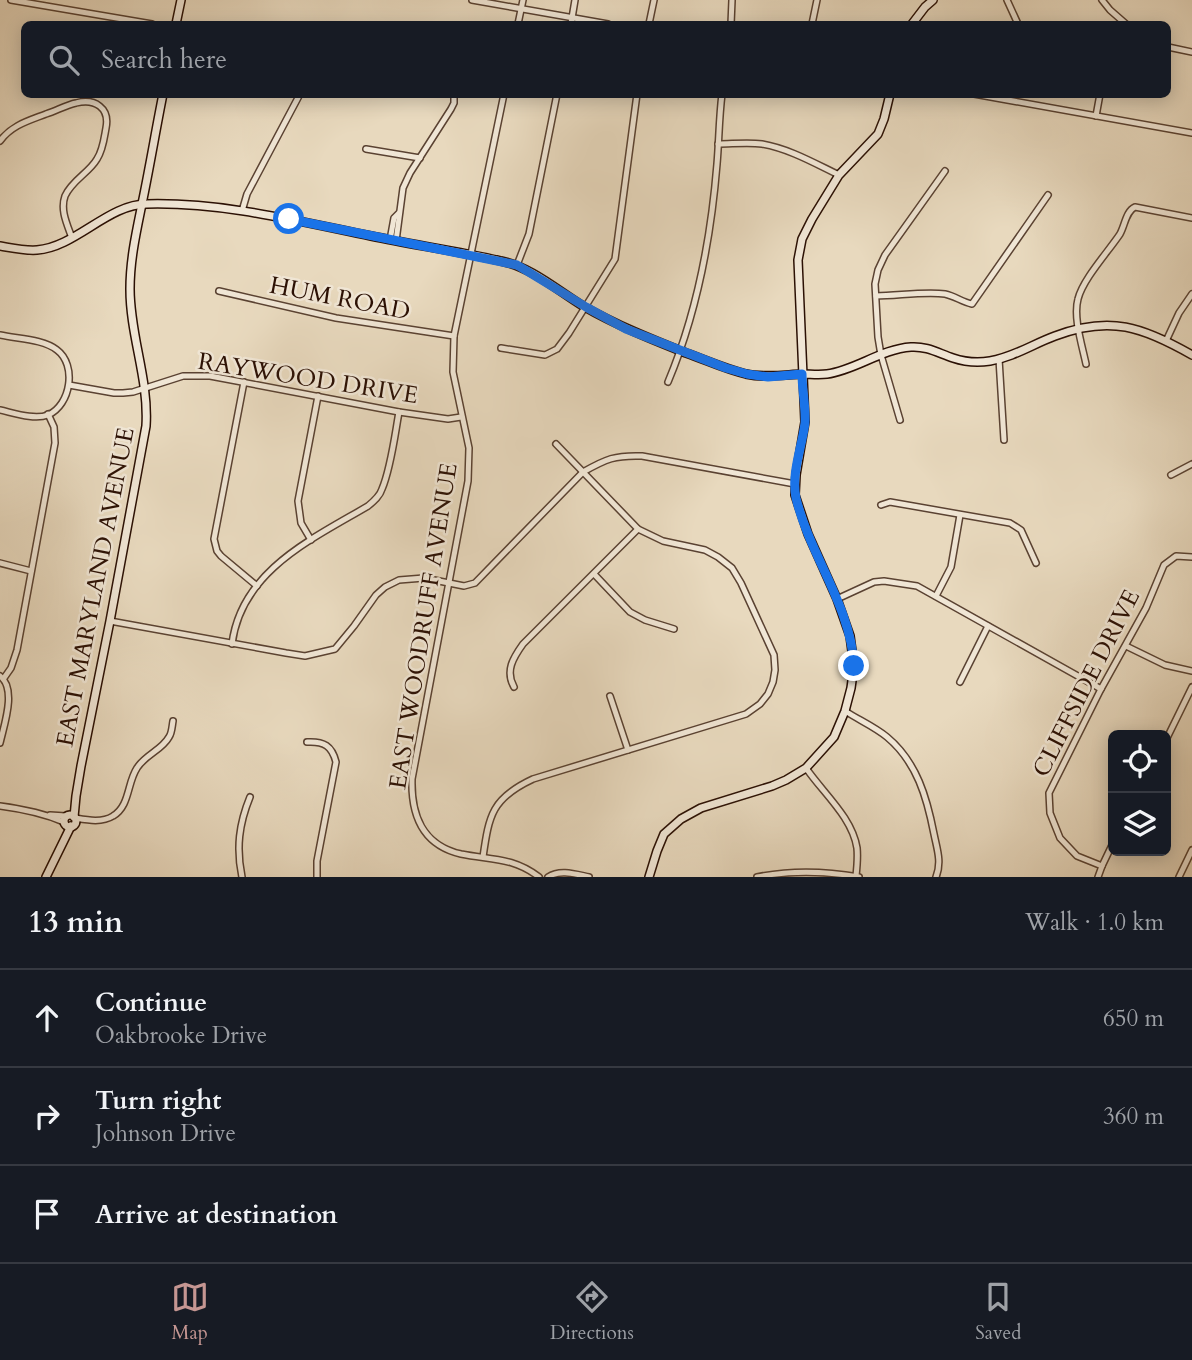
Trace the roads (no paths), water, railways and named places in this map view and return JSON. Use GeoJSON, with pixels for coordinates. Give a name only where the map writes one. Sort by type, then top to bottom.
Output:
{"type":"FeatureCollection","features":[{"type":"Feature","properties":{"kind":"street"},"geometry":{"type":"LineString","coordinates":[[11,0],[134,21]]}},
{"type":"Feature","properties":{"kind":"street"},"geometry":{"type":"LineString","coordinates":[[177,21],[181,0]]}},
{"type":"Feature","properties":{"kind":"street"},"geometry":{"type":"LineString","coordinates":[[472,0],[571,21],[575,0]]}},
{"type":"Feature","properties":{"kind":"street"},"geometry":{"type":"LineString","coordinates":[[519,21],[523,0]]}},
{"type":"Feature","properties":{"kind":"street"},"geometry":{"type":"LineString","coordinates":[[650,21],[654,0]]}},
{"type":"Feature","properties":{"kind":"street"},"geometry":{"type":"LineString","coordinates":[[732,0],[732,21]]}},
{"type":"Feature","properties":{"kind":"street"},"geometry":{"type":"LineString","coordinates":[[814,21],[817,0]]}},
{"type":"Feature","properties":{"kind":"street"},"geometry":{"type":"LineString","coordinates":[[914,21],[933,0]]}},
{"type":"Feature","properties":{"kind":"street"},"geometry":{"type":"LineString","coordinates":[[1006,0],[1016,21]]}},
{"type":"Feature","properties":{"kind":"street"},"geometry":{"type":"LineString","coordinates":[[1102,0],[1123,21]]}},
{"type":"Feature","properties":{"kind":"street"},"geometry":{"type":"LineString","coordinates":[[1171,48],[1192,52]]}},
{"type":"Feature","properties":{"kind":"street","name":"EAST MARYLAND AVENUE"},"geometry":{"type":"LineString","coordinates":[[46,877],[63,840],[76,796],[144,447],[147,414],[131,309],[131,260],[162,98]]}},
{"type":"Feature","properties":{"kind":"street"},"geometry":{"type":"LineString","coordinates":[[242,211],[247,194],[298,98]]}},
{"type":"Feature","properties":{"kind":"street"},"geometry":{"type":"LineString","coordinates":[[393,241],[403,188],[452,109],[454,98]]}},
{"type":"Feature","properties":{"kind":"street","name":"EAST WOODRUFF AVENUE"},"geometry":{"type":"LineString","coordinates":[[503,98],[454,336],[453,372],[469,447],[468,481],[412,779],[411,798],[415,817],[426,833],[440,845],[462,854],[510,862],[527,868],[539,877]]}},
{"type":"Feature","properties":{"kind":"street"},"geometry":{"type":"LineString","coordinates":[[517,265],[529,234],[556,98]]}},
{"type":"Feature","properties":{"kind":"street"},"geometry":{"type":"LineString","coordinates":[[501,348],[545,355],[557,349],[615,260],[636,98]]}},
{"type":"Feature","properties":{"kind":"street"},"geometry":{"type":"LineString","coordinates":[[668,382],[681,351],[704,264],[718,163],[722,98]]}},
{"type":"Feature","properties":{"kind":"street"},"geometry":{"type":"LineString","coordinates":[[649,877],[664,834],[681,819],[701,808],[772,786],[806,768],[834,737],[845,711],[853,678],[850,636],[795,495],[805,422],[798,260],[802,239],[839,175],[878,134],[889,98]]}},
{"type":"Feature","properties":{"kind":"street"},"geometry":{"type":"LineString","coordinates":[[996,98],[1192,133]]}},
{"type":"Feature","properties":{"kind":"street"},"geometry":{"type":"LineString","coordinates":[[1017,102],[1018,98]]}},
{"type":"Feature","properties":{"kind":"street"},"geometry":{"type":"LineString","coordinates":[[1096,116],[1099,98]]}},
{"type":"Feature","properties":{"kind":"street"},"geometry":{"type":"LineString","coordinates":[[0,141],[19,124],[75,103],[90,103],[102,108],[107,122],[101,152],[97,161],[70,188],[64,199],[64,214],[72,237]]}},
{"type":"Feature","properties":{"kind":"street"},"geometry":{"type":"LineString","coordinates":[[718,144],[759,144],[780,148],[839,175]]}},
{"type":"Feature","properties":{"kind":"street"},"geometry":{"type":"LineString","coordinates":[[366,149],[420,158]]}},
{"type":"Feature","properties":{"kind":"street"},"geometry":{"type":"LineString","coordinates":[[900,420],[881,355],[875,284],[885,255],[945,171]]}},
{"type":"Feature","properties":{"kind":"street"},"geometry":{"type":"LineString","coordinates":[[876,296],[943,294],[972,304],[1048,195]]}},
{"type":"Feature","properties":{"kind":"street"},"geometry":{"type":"LineString","coordinates":[[0,246],[22,250],[55,246],[119,211],[142,203],[242,211],[517,265],[626,329],[726,368],[768,377],[841,371],[909,347],[936,350],[952,358],[972,362],[990,361],[1013,355],[1056,335],[1109,324],[1146,332],[1192,355]]}},
{"type":"Feature","properties":{"kind":"street"},"geometry":{"type":"LineString","coordinates":[[1086,364],[1079,329],[1078,299],[1082,288],[1127,222],[1128,212],[1135,207],[1192,218]]}},
{"type":"Feature","properties":{"kind":"street","name":"HUM ROAD"},"geometry":{"type":"LineString","coordinates":[[219,291],[336,318],[454,336]]}},
{"type":"Feature","properties":{"kind":"street"},"geometry":{"type":"LineString","coordinates":[[1166,341],[1179,313],[1192,294]]}},
{"type":"Feature","properties":{"kind":"street"},"geometry":{"type":"LineString","coordinates":[[0,335],[40,342],[58,351],[69,366],[69,385],[63,400],[48,414],[33,416],[0,410]]}},
{"type":"Feature","properties":{"kind":"street"},"geometry":{"type":"LineString","coordinates":[[999,359],[1004,440]]}},
{"type":"Feature","properties":{"kind":"street","name":"RAYWOOD DRIVE"},"geometry":{"type":"LineString","coordinates":[[69,385],[114,393],[133,392],[183,376],[210,376],[399,412],[448,419],[461,417]]}},
{"type":"Feature","properties":{"kind":"street"},"geometry":{"type":"LineString","coordinates":[[244,382],[214,539],[221,556],[257,586]]}},
{"type":"Feature","properties":{"kind":"street"},"geometry":{"type":"LineString","coordinates":[[311,540],[301,523],[298,500],[318,396]]}},
{"type":"Feature","properties":{"kind":"street"},"geometry":{"type":"LineString","coordinates":[[232,644],[244,602],[274,567],[285,557],[368,506],[378,497],[386,477],[399,412]]}},
{"type":"Feature","properties":{"kind":"street"},"geometry":{"type":"LineString","coordinates":[[0,740],[9,695],[2,677],[14,660],[55,443],[54,427],[48,414]]}},
{"type":"Feature","properties":{"kind":"street"},"geometry":{"type":"LineString","coordinates":[[483,857],[492,813],[507,794],[517,787],[533,779],[746,713],[760,704],[773,682],[774,655],[732,568],[705,550],[663,541],[638,529],[555,444]]}},
{"type":"Feature","properties":{"kind":"street"},"geometry":{"type":"LineString","coordinates":[[110,621],[305,656],[335,649],[376,595],[393,582],[424,578],[464,586],[475,583],[583,472],[620,455],[642,456],[795,484]]}},
{"type":"Feature","properties":{"kind":"street"},"geometry":{"type":"LineString","coordinates":[[1171,475],[1192,464]]}},
{"type":"Feature","properties":{"kind":"street"},"geometry":{"type":"LineString","coordinates":[[881,505],[890,502],[1010,523],[1021,530],[1036,563]]}},
{"type":"Feature","properties":{"kind":"street"},"geometry":{"type":"LineString","coordinates":[[936,596],[951,567],[960,515]]}},
{"type":"Feature","properties":{"kind":"street"},"geometry":{"type":"LineString","coordinates":[[514,687],[509,678],[510,669],[513,658],[523,645],[638,529]]}},
{"type":"Feature","properties":{"kind":"street","name":"CLIFFSIDE DRIVE"},"geometry":{"type":"LineString","coordinates":[[1102,866],[1077,856],[1060,838],[1050,813],[1049,793],[1101,689],[1146,608],[1164,565],[1175,556],[1192,557]]}},
{"type":"Feature","properties":{"kind":"street"},"geometry":{"type":"LineString","coordinates":[[0,563],[31,571]]}},
{"type":"Feature","properties":{"kind":"street"},"geometry":{"type":"LineString","coordinates":[[594,574],[630,612],[674,629]]}},
{"type":"Feature","properties":{"kind":"street"},"geometry":{"type":"LineString","coordinates":[[836,599],[874,582],[916,586],[1101,689]]}},
{"type":"Feature","properties":{"kind":"street"},"geometry":{"type":"LineString","coordinates":[[960,682],[988,625]]}},
{"type":"Feature","properties":{"kind":"street"},"geometry":{"type":"LineString","coordinates":[[1126,646],[1165,666],[1192,671]]}},
{"type":"Feature","properties":{"kind":"street"},"geometry":{"type":"LineString","coordinates":[[1171,730],[1192,687]]}},
{"type":"Feature","properties":{"kind":"street"},"geometry":{"type":"LineString","coordinates":[[610,696],[628,750]]}},
{"type":"Feature","properties":{"kind":"street"},"geometry":{"type":"LineString","coordinates":[[845,711],[887,737],[903,752],[918,778],[928,802],[940,861],[936,877]]}},
{"type":"Feature","properties":{"kind":"street"},"geometry":{"type":"LineString","coordinates":[[0,806],[70,821],[112,818],[121,810],[127,799],[135,771],[142,761],[170,737],[173,721]]}},
{"type":"Feature","properties":{"kind":"street"},"geometry":{"type":"LineString","coordinates":[[307,742],[317,741],[328,745],[336,762],[317,861],[317,877]]}},
{"type":"Feature","properties":{"kind":"street"},"geometry":{"type":"LineString","coordinates":[[757,877],[802,871],[857,877],[857,845],[852,830],[806,768]]}},
{"type":"Feature","properties":{"kind":"street"},"geometry":{"type":"LineString","coordinates":[[242,877],[238,850],[239,832],[250,797]]}},
{"type":"Feature","properties":{"kind":"street"},"geometry":{"type":"LineString","coordinates":[[1179,877],[1192,850]]}},
{"type":"Feature","properties":{"kind":"street"},"geometry":{"type":"LineString","coordinates":[[1098,877],[1108,853]]}},
{"type":"Feature","properties":{"kind":"street"},"geometry":{"type":"LineString","coordinates":[[548,877],[559,872],[589,877]]}}]}
